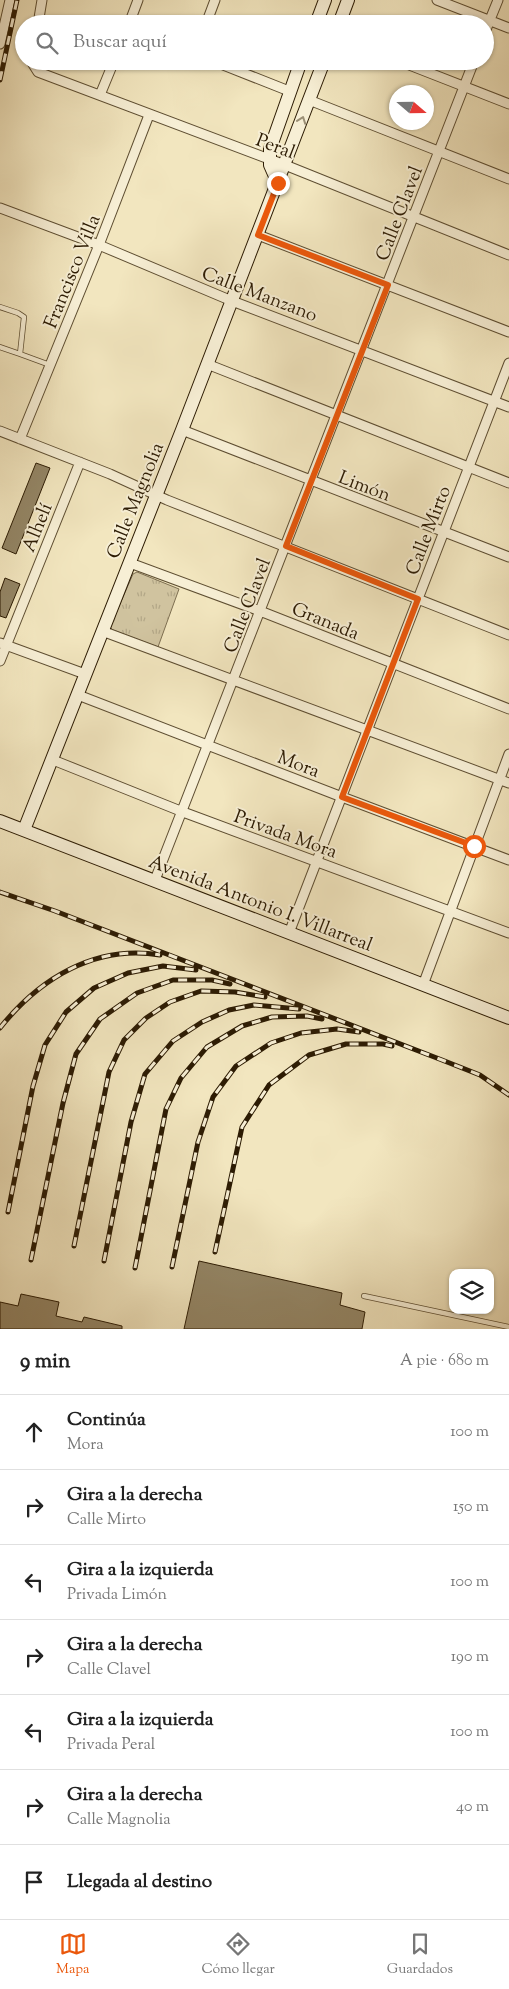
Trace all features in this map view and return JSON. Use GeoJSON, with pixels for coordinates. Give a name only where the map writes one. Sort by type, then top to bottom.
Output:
{"type":"FeatureCollection","features":[{"type":"Feature","properties":{"kind":"street"},"geometry":{"type":"LineString","coordinates":[[0,44],[10,0]]}},
{"type":"Feature","properties":{"kind":"street"},"geometry":{"type":"LineString","coordinates":[[40,15],[42,0]]}},
{"type":"Feature","properties":{"kind":"street"},"geometry":{"type":"LineString","coordinates":[[132,15],[138,0]]}},
{"type":"Feature","properties":{"kind":"street"},"geometry":{"type":"LineString","coordinates":[[209,15],[215,0]]}},
{"type":"Feature","properties":{"kind":"street"},"geometry":{"type":"LineString","coordinates":[[319,15],[325,0]]}},
{"type":"Feature","properties":{"kind":"street"},"geometry":{"type":"LineString","coordinates":[[342,15],[348,0]]}},
{"type":"Feature","properties":{"kind":"street"},"geometry":{"type":"LineString","coordinates":[[437,0],[477,15]]}},
{"type":"Feature","properties":{"kind":"street"},"geometry":{"type":"LineString","coordinates":[[492,15],[498,0]]}},
{"type":"Feature","properties":{"kind":"street"},"geometry":{"type":"LineString","coordinates":[[494,22],[509,28]]}},
{"type":"Feature","properties":{"kind":"street","name":"Peral"},"geometry":{"type":"LineString","coordinates":[[36,70],[149,115],[285,165],[509,255]]}},
{"type":"Feature","properties":{"kind":"street"},"geometry":{"type":"LineString","coordinates":[[100,95],[110,70]]}},
{"type":"Feature","properties":{"kind":"street"},"geometry":{"type":"LineString","coordinates":[[236,70],[289,91]]}},
{"type":"Feature","properties":{"kind":"street"},"geometry":{"type":"LineString","coordinates":[[278,183],[269,160],[271,144],[297,70]]}},
{"type":"Feature","properties":{"kind":"street","name":"Calle Magnolia"},"geometry":{"type":"LineString","coordinates":[[24,830],[182,430],[321,70]]}},
{"type":"Feature","properties":{"kind":"street"},"geometry":{"type":"LineString","coordinates":[[423,70],[509,104]]}},
{"type":"Feature","properties":{"kind":"street","name":"Calle Clavel"},"geometry":{"type":"LineString","coordinates":[[155,880],[471,70]]}},
{"type":"Feature","properties":{"kind":"street"},"geometry":{"type":"LineString","coordinates":[[309,100],[509,179]]}},
{"type":"Feature","properties":{"kind":"street","name":"Francisco Villa"},"geometry":{"type":"LineString","coordinates":[[20,439],[100,245],[149,115]]}},
{"type":"Feature","properties":{"kind":"street","name":"Calle Manzano"},"geometry":{"type":"LineString","coordinates":[[0,208],[100,245],[232,301],[509,407]]}},
{"type":"Feature","properties":{"kind":"street"},"geometry":{"type":"LineString","coordinates":[[258,235],[509,332]]}},
{"type":"Feature","properties":{"kind":"street","name":"Calle Mirto"},"geometry":{"type":"LineString","coordinates":[[289,933],[509,363]]}},
{"type":"Feature","properties":{"kind":"street"},"geometry":{"type":"LineString","coordinates":[[207,364],[509,483]]}},
{"type":"Feature","properties":{"kind":"street","name":"Limón"},"geometry":{"type":"LineString","coordinates":[[182,430],[509,558]]}},
{"type":"Feature","properties":{"kind":"street"},"geometry":{"type":"LineString","coordinates":[[0,431],[509,635]]}},
{"type":"Feature","properties":{"kind":"street","name":"Alhelí"},"geometry":{"type":"LineString","coordinates":[[0,661],[3,644],[80,462]]}},
{"type":"Feature","properties":{"kind":"street","name":"Granada"},"geometry":{"type":"LineString","coordinates":[[130,563],[260,611],[509,709]]}},
{"type":"Feature","properties":{"kind":"street"},"geometry":{"type":"LineString","coordinates":[[102,631],[509,783]]}},
{"type":"Feature","properties":{"kind":"street"},"geometry":{"type":"LineString","coordinates":[[3,644],[85,674]]}},
{"type":"Feature","properties":{"kind":"street","name":"Mora"},"geometry":{"type":"LineString","coordinates":[[78,695],[509,860]]}},
{"type":"Feature","properties":{"kind":"street"},"geometry":{"type":"LineString","coordinates":[[423,985],[509,754]]}},
{"type":"Feature","properties":{"kind":"street","name":"Privada Mora"},"geometry":{"type":"LineString","coordinates":[[52,760],[183,812],[509,933]]}},
{"type":"Feature","properties":{"kind":"street","name":"Avenida Antonio I. Villarreal"},"geometry":{"type":"LineString","coordinates":[[0,821],[509,1018]]}},
{"type":"Feature","properties":{"kind":"lane"},"geometry":{"type":"LineString","coordinates":[[0,307],[24,317],[20,354]]}},
{"type":"Feature","properties":{"kind":"lane"},"geometry":{"type":"LineString","coordinates":[[0,347],[50,366]]}},
{"type":"Feature","properties":{"kind":"lane"},"geometry":{"type":"LineString","coordinates":[[364,1296],[509,1327]]}},
{"type":"Feature","properties":{"kind":"green space"},"geometry":{"type":"Polygon","coordinates":[[[137,572],[179,589],[158,647],[113,630],[110,627],[133,574],[137,572]]]}},
{"type":"Feature","properties":{"kind":"building"},"geometry":{"type":"Polygon","coordinates":[[[36,463],[50,468],[16,554],[2,548],[36,463]]]}},
{"type":"Feature","properties":{"kind":"building"},"geometry":{"type":"Polygon","coordinates":[[[5,578],[20,584],[6,618],[0,616],[0,592],[5,578]]]}},
{"type":"Feature","properties":{"kind":"building"},"geometry":{"type":"Polygon","coordinates":[[[199,1261],[342,1293],[340,1305],[365,1312],[362,1329],[184,1329],[199,1261]]]}},
{"type":"Feature","properties":{"kind":"building"},"geometry":{"type":"Polygon","coordinates":[[[21,1294],[59,1302],[56,1316],[82,1322],[84,1317],[122,1326],[122,1329],[0,1329],[0,1302],[18,1306],[21,1294]]]}},
{"type":"Feature","properties":{"kind":"railway"},"geometry":{"type":"LineString","coordinates":[[0,80],[17,0]]}},
{"type":"Feature","properties":{"kind":"railway"},"geometry":{"type":"LineString","coordinates":[[0,892],[55,911],[480,1075],[509,1095]]}},
{"type":"Feature","properties":{"kind":"railway"},"geometry":{"type":"LineString","coordinates":[[0,1028],[32,994],[70,969],[91,960],[113,955],[136,953],[160,955]]}},
{"type":"Feature","properties":{"kind":"railway"},"geometry":{"type":"LineString","coordinates":[[8,1212],[33,1086],[45,1045],[66,1012],[94,988],[128,973],[163,966],[196,970]]}},
{"type":"Feature","properties":{"kind":"railway"},"geometry":{"type":"LineString","coordinates":[[31,1260],[63,1103],[76,1054],[100,1019],[137,993],[173,980],[212,980],[230,984]]}},
{"type":"Feature","properties":{"kind":"railway"},"geometry":{"type":"LineString","coordinates":[[74,1246],[109,1072],[124,1040],[146,1018],[170,1002],[201,991],[235,992],[265,997]]}},
{"type":"Feature","properties":{"kind":"railway"},"geometry":{"type":"LineString","coordinates":[[104,1261],[131,1122],[145,1074],[173,1041],[202,1022],[229,1010],[254,1005],[299,1009]]}},
{"type":"Feature","properties":{"kind":"railway"},"geometry":{"type":"LineString","coordinates":[[135,1268],[166,1109],[181,1078],[207,1047],[242,1026],[272,1017],[307,1016],[322,1019]]}},
{"type":"Feature","properties":{"kind":"railway"},"geometry":{"type":"LineString","coordinates":[[172,1267],[198,1142],[213,1097],[236,1066],[271,1043],[301,1033],[337,1029],[359,1032]]}},
{"type":"Feature","properties":{"kind":"railway"},"geometry":{"type":"LineString","coordinates":[[215,1252],[242,1127],[269,1085],[309,1055],[346,1044],[383,1044],[392,1046]]}},
{"type":"Feature","properties":{"kind":"route"},"geometry":{"type":"LineString","coordinates":[[278,183],[258,235],[388,285],[286,546],[418,599],[342,797],[474,846]]}}]}
